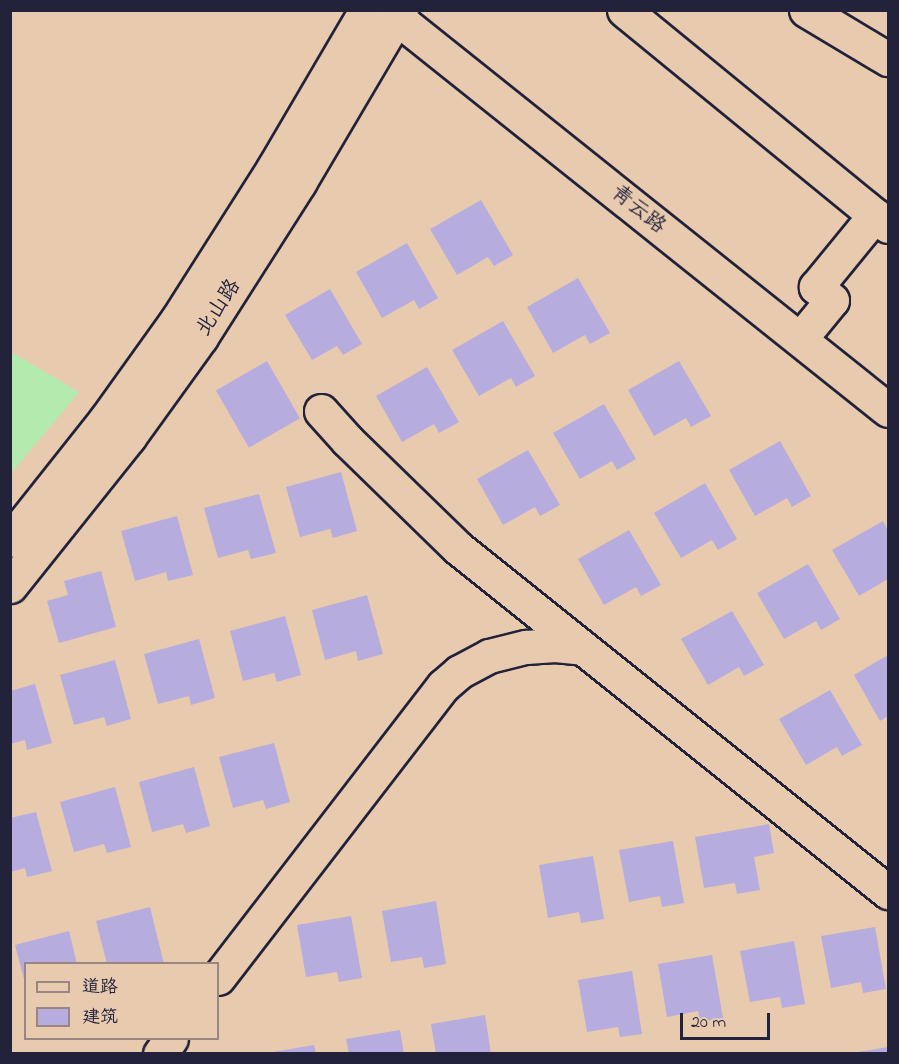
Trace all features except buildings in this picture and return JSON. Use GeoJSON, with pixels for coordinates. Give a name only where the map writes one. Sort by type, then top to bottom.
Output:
{"type":"FeatureCollection","features":[{"type":"Feature","properties":{"kind":"street"},"geometry":{"type":"LineString","coordinates":[[624,10],[881,220],[816,287],[832,300],[800,339]]}},
{"type":"Feature","properties":{"kind":"street"},"geometry":{"type":"LineString","coordinates":[[806,10],[888,59]]}},
{"type":"Feature","properties":{"kind":"street","name":"青云路"},"geometry":{"type":"LineString","coordinates":[[388,12],[888,410]]}},
{"type":"Feature","properties":{"kind":"street","name":"北山路"},"geometry":{"type":"LineString","coordinates":[[10,540],[106,419],[177,320],[274,168],[388,12]]}},
{"type":"Feature","properties":{"kind":"street","name":"北山路"},"geometry":{"type":"LineString","coordinates":[[10,586],[129,437],[201,337],[299,183],[388,12]]}},
{"type":"Feature","properties":{"kind":"street"},"geometry":{"type":"LineString","coordinates":[[321,411],[347,440],[458,548],[888,892]]}},
{"type":"Feature","properties":{"kind":"street"},"geometry":{"type":"LineString","coordinates":[[219,977],[443,686],[459,672],[489,656],[525,647],[555,645],[583,648]]}},
{"type":"Feature","properties":{"kind":"street"},"geometry":{"type":"LineString","coordinates":[[160,1053],[170,1040]]}},
{"type":"Feature","properties":{"kind":"green space"},"geometry":{"type":"Polygon","coordinates":[[[11,352],[79,392],[11,473],[11,352]]]}}]}
